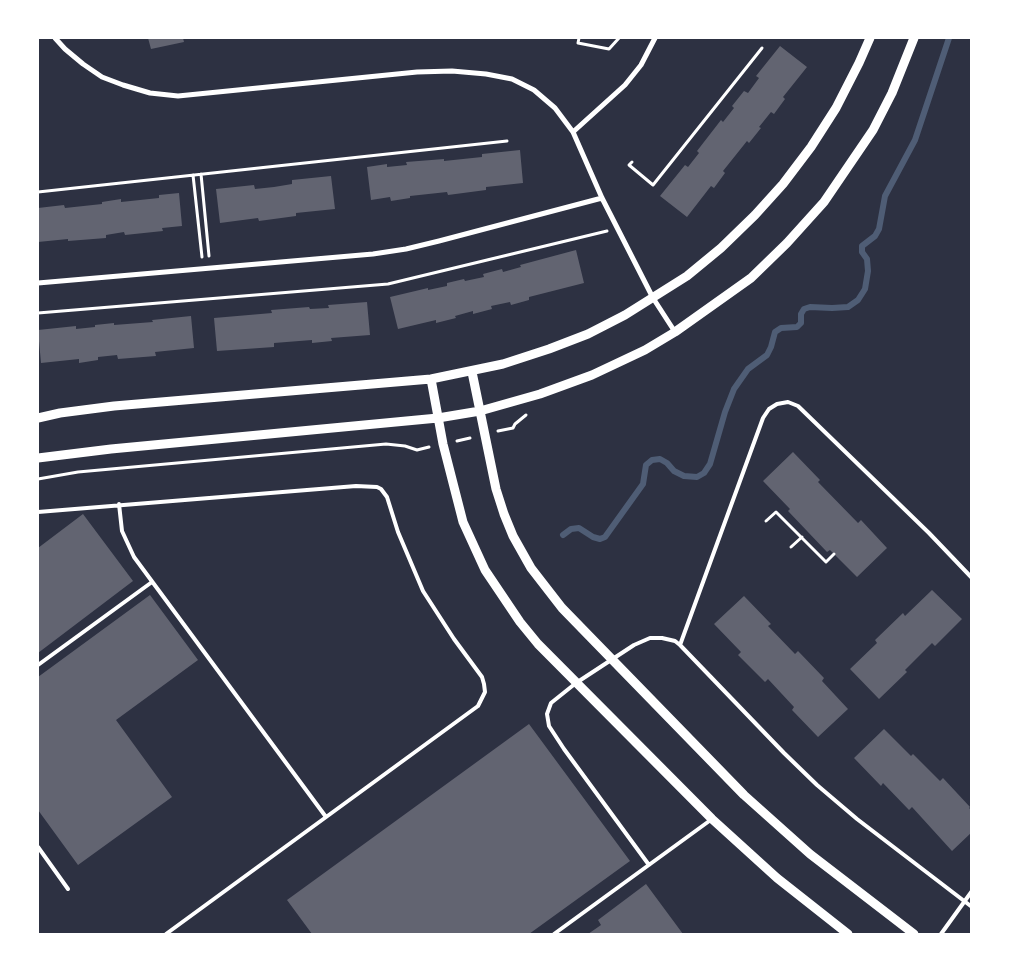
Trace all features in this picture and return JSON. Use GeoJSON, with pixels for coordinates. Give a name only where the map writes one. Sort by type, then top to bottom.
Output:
{"type":"FeatureCollection","features":[{"type":"Feature","properties":{"kind":"street"},"geometry":{"type":"LineString","coordinates":[[55,38],[82,64],[102,77],[150,93],[178,96],[417,72],[452,71],[486,74],[512,79],[534,90],[555,108],[572,132],[602,198],[653,298],[676,332]]}},
{"type":"Feature","properties":{"kind":"street"},"geometry":{"type":"LineString","coordinates":[[572,132],[626,85],[641,65],[655,38]]}},
{"type":"Feature","properties":{"kind":"street"},"geometry":{"type":"LineString","coordinates":[[38,418],[60,413],[114,406],[431,378],[472,372],[549,349],[588,334],[625,315],[687,276],[721,248],[755,215],[783,184],[811,147],[836,108],[860,63],[870,38]]}},
{"type":"Feature","properties":{"kind":"street"},"geometry":{"type":"LineString","coordinates":[[38,458],[120,448],[438,418],[480,411],[540,394],[592,375],[645,350],[676,332],[751,278],[787,243],[824,202],[873,130],[892,93],[914,38]]}},
{"type":"Feature","properties":{"kind":"street"},"geometry":{"type":"LineString","coordinates":[[38,283],[373,254],[406,249],[602,198]]}},
{"type":"Feature","properties":{"kind":"street"},"geometry":{"type":"LineString","coordinates":[[472,372],[496,489],[513,536],[531,568],[562,608],[744,795],[810,854],[914,934]]}},
{"type":"Feature","properties":{"kind":"street"},"geometry":{"type":"LineString","coordinates":[[431,378],[443,444],[463,522],[485,570],[498,592],[538,644],[712,819],[777,878],[848,934]]}},
{"type":"Feature","properties":{"kind":"lane"},"geometry":{"type":"LineString","coordinates":[[680,645],[763,418],[769,409],[777,404],[788,402],[798,406],[929,533],[972,578]]}},
{"type":"Feature","properties":{"kind":"lane"},"geometry":{"type":"LineString","coordinates":[[38,512],[366,485],[381,489],[388,497],[398,532],[423,590],[448,631],[482,677],[485,692],[478,706],[166,934]]}},
{"type":"Feature","properties":{"kind":"lane"},"geometry":{"type":"LineString","coordinates":[[119,504],[120,522],[125,540],[134,556],[326,817]]}},
{"type":"Feature","properties":{"kind":"lane"},"geometry":{"type":"LineString","coordinates":[[38,666],[152,582]]}},
{"type":"Feature","properties":{"kind":"lane"},"geometry":{"type":"LineString","coordinates":[[649,865],[564,750],[549,726],[547,720],[548,708],[576,683],[634,645],[650,638],[668,638],[680,645],[817,785],[857,819],[972,907]]}},
{"type":"Feature","properties":{"kind":"lane"},"geometry":{"type":"LineString","coordinates":[[554,934],[712,819]]}},
{"type":"Feature","properties":{"kind":"lane"},"geometry":{"type":"LineString","coordinates":[[38,847],[68,889]]}},
{"type":"Feature","properties":{"kind":"lane"},"geometry":{"type":"LineString","coordinates":[[941,934],[972,892]]}},
{"type":"Feature","properties":{"kind":"path"},"geometry":{"type":"LineString","coordinates":[[579,38],[578,43],[609,48],[619,38]]}},
{"type":"Feature","properties":{"kind":"path"},"geometry":{"type":"LineString","coordinates":[[632,162],[629,166],[653,185],[762,48]]}},
{"type":"Feature","properties":{"kind":"path"},"geometry":{"type":"LineString","coordinates":[[38,192],[507,141]]}},
{"type":"Feature","properties":{"kind":"path"},"geometry":{"type":"LineString","coordinates":[[201,174],[210,268]]}},
{"type":"Feature","properties":{"kind":"path"},"geometry":{"type":"LineString","coordinates":[[193,175],[203,269]]}},
{"type":"Feature","properties":{"kind":"path"},"geometry":{"type":"LineString","coordinates":[[38,313],[388,284],[617,228]]}},
{"type":"Feature","properties":{"kind":"path"},"geometry":{"type":"LineString","coordinates":[[38,479],[78,472],[386,444],[405,446],[417,450],[513,428]]}},
{"type":"Feature","properties":{"kind":"path"},"geometry":{"type":"LineString","coordinates":[[766,521],[776,512],[826,562],[834,554]]}},
{"type":"Feature","properties":{"kind":"path"},"geometry":{"type":"LineString","coordinates":[[791,547],[802,538]]}},
{"type":"Feature","properties":{"kind":"building"},"geometry":{"type":"Polygon","coordinates":[[[148,38],[183,38],[184,42],[151,49],[148,38]]]}},
{"type":"Feature","properties":{"kind":"building"},"geometry":{"type":"Polygon","coordinates":[[[780,46],[807,67],[783,97],[785,99],[774,114],[771,112],[749,143],[747,141],[723,171],[725,173],[714,188],[711,186],[687,217],[660,196],[685,165],[688,167],[699,153],[697,151],[721,120],[723,122],[734,108],[732,106],[744,91],[748,93],[759,78],[756,76],[780,46]]]}},
{"type":"Feature","properties":{"kind":"building"},"geometry":{"type":"Polygon","coordinates":[[[520,150],[523,183],[486,187],[486,190],[448,195],[447,192],[410,196],[410,198],[391,201],[390,197],[371,200],[367,167],[387,164],[387,167],[407,165],[406,162],[482,157],[482,154],[520,150]]]}},
{"type":"Feature","properties":{"kind":"building"},"geometry":{"type":"Polygon","coordinates":[[[331,176],[335,209],[296,213],[296,216],[259,221],[258,218],[220,223],[216,189],[254,185],[255,189],[274,187],[292,184],[292,180],[331,176]]]}},
{"type":"Feature","properties":{"kind":"building"},"geometry":{"type":"Polygon","coordinates":[[[179,193],[182,226],[162,228],[163,231],[125,235],[124,232],[106,235],[106,238],[38,242],[38,208],[64,205],[65,208],[102,204],[102,202],[121,199],[121,202],[159,198],[159,195],[179,193]]]}},
{"type":"Feature","properties":{"kind":"building"},"geometry":{"type":"Polygon","coordinates":[[[576,250],[584,283],[529,297],[529,300],[511,305],[510,302],[491,306],[492,309],[473,314],[473,311],[436,323],[436,320],[398,329],[390,297],[428,288],[428,290],[447,286],[447,283],[464,279],[465,281],[484,277],[483,274],[502,269],[503,272],[521,267],[520,265],[576,250]]]}},
{"type":"Feature","properties":{"kind":"building"},"geometry":{"type":"Polygon","coordinates":[[[367,302],[370,335],[331,338],[332,341],[312,343],[312,340],[274,343],[274,347],[217,351],[214,318],[272,313],[271,310],[309,307],[310,309],[329,308],[328,305],[367,302]]]}},
{"type":"Feature","properties":{"kind":"building"},"geometry":{"type":"Polygon","coordinates":[[[191,316],[194,348],[155,352],[156,356],[118,359],[117,355],[98,357],[98,360],[79,363],[79,359],[41,363],[38,330],[76,326],[76,329],[114,323],[114,325],[153,322],[152,320],[191,316]]]}},
{"type":"Feature","properties":{"kind":"building"},"geometry":{"type":"Polygon","coordinates":[[[793,452],[820,480],[818,482],[858,523],[861,520],[887,548],[857,577],[830,550],[827,552],[788,511],[790,509],[763,481],[793,452]]]}},
{"type":"Feature","properties":{"kind":"building"},"geometry":{"type":"Polygon","coordinates":[[[83,514],[133,581],[38,653],[38,548],[83,514]]]}},
{"type":"Feature","properties":{"kind":"building"},"geometry":{"type":"Polygon","coordinates":[[[932,590],[962,619],[935,646],[932,643],[905,670],[907,672],[879,699],[850,669],[877,643],[875,640],[903,613],[905,616],[932,590]]]}},
{"type":"Feature","properties":{"kind":"building"},"geometry":{"type":"Polygon","coordinates":[[[150,595],[198,660],[116,720],[172,797],[78,865],[38,810],[38,677],[150,595]]]}},
{"type":"Feature","properties":{"kind":"building"},"geometry":{"type":"Polygon","coordinates":[[[744,596],[771,624],[768,626],[795,654],[798,651],[824,678],[822,681],[848,709],[818,737],[792,710],[794,707],[768,679],[765,682],[738,655],[741,652],[714,624],[744,596]]]}},
{"type":"Feature","properties":{"kind":"building"},"geometry":{"type":"Polygon","coordinates":[[[529,724],[630,861],[529,934],[312,934],[287,900],[529,724]]]}},
{"type":"Feature","properties":{"kind":"building"},"geometry":{"type":"Polygon","coordinates":[[[884,729],[940,781],[943,778],[970,807],[972,811],[972,832],[952,851],[912,807],[909,810],[883,783],[881,786],[854,758],[884,729]]]}},
{"type":"Feature","properties":{"kind":"building"},"geometry":{"type":"Polygon","coordinates":[[[646,884],[683,934],[588,934],[601,925],[598,920],[646,884]]]}},
{"type":"Feature","properties":{"kind":"waterway"},"geometry":{"type":"LineString","coordinates":[[563,535],[571,529],[579,528],[593,537],[600,539],[605,537],[643,484],[646,465],[652,460],[660,459],[667,463],[674,471],[684,476],[697,477],[704,473],[710,464],[725,412],[734,389],[748,369],[767,355],[775,332],[781,328],[797,327],[801,323],[801,314],[804,309],[810,307],[848,307],[858,300],[865,289],[868,271],[867,259],[862,252],[862,246],[875,236],[879,229],[885,196],[915,140],[949,38]]}}]}
